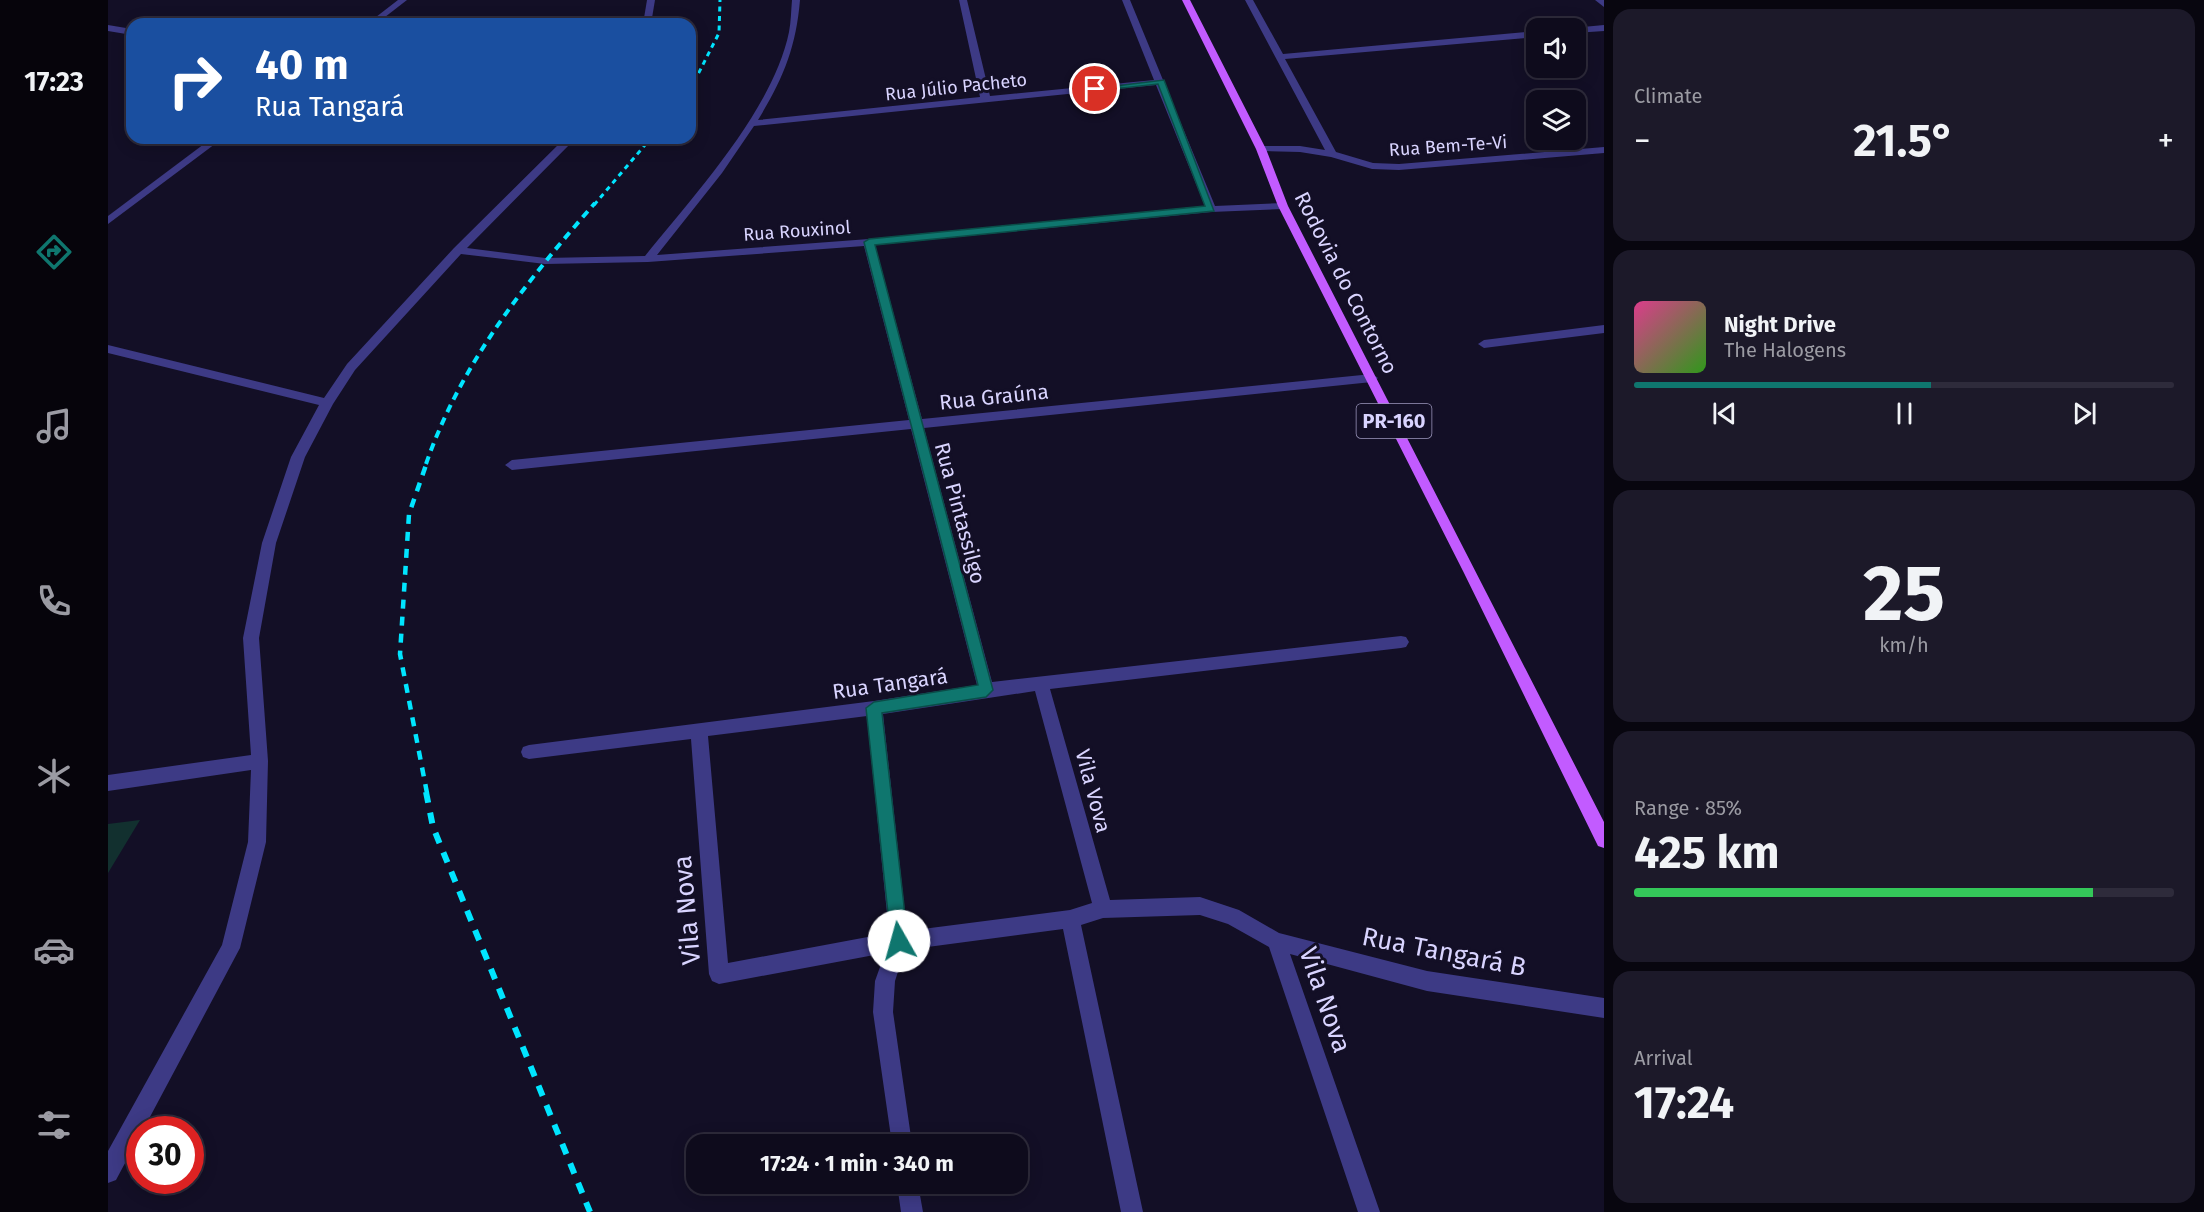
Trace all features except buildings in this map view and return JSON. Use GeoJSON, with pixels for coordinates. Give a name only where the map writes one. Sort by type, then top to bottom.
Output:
{"type":"FeatureCollection","features":[{"type":"Feature","properties":{"kind":"main road","name":"Rodovia do Contorno"},"geometry":{"type":"LineString","coordinates":[[1186,0],[1261,149],[1282,206],[1372,378],[1604,840]]}},
{"type":"Feature","properties":{"kind":"street"},"geometry":{"type":"LineString","coordinates":[[378,18],[403,0]]}},
{"type":"Feature","properties":{"kind":"street"},"geometry":{"type":"LineString","coordinates":[[648,18],[651,0]]}},
{"type":"Feature","properties":{"kind":"street"},"geometry":{"type":"LineString","coordinates":[[648,259],[754,123],[788,50],[798,21],[796,0]]}},
{"type":"Feature","properties":{"kind":"street"},"geometry":{"type":"LineString","coordinates":[[963,0],[986,100]]}},
{"type":"Feature","properties":{"kind":"street"},"geometry":{"type":"LineString","coordinates":[[1126,0],[1211,209]]}},
{"type":"Feature","properties":{"kind":"street"},"geometry":{"type":"LineString","coordinates":[[1248,0],[1332,154]]}},
{"type":"Feature","properties":{"kind":"street"},"geometry":{"type":"LineString","coordinates":[[1599,0],[1604,4]]}},
{"type":"Feature","properties":{"kind":"street"},"geometry":{"type":"LineString","coordinates":[[108,28],[126,31]]}},
{"type":"Feature","properties":{"kind":"street"},"geometry":{"type":"LineString","coordinates":[[1586,29],[1604,28]]}},
{"type":"Feature","properties":{"kind":"street"},"geometry":{"type":"LineString","coordinates":[[1281,57],[1526,35]]}},
{"type":"Feature","properties":{"kind":"street","name":"Rua Júlio Pacheto"},"geometry":{"type":"LineString","coordinates":[[754,123],[1161,82]]}},
{"type":"Feature","properties":{"kind":"street"},"geometry":{"type":"LineString","coordinates":[[108,221],[210,144]]}},
{"type":"Feature","properties":{"kind":"street"},"geometry":{"type":"LineString","coordinates":[[108,1172],[231,948],[257,842],[260,761],[251,638],[269,543],[298,457],[327,403],[351,367],[458,250],[565,144]]}},
{"type":"Feature","properties":{"kind":"street","name":"Rua Bem-Te-Vi"},"geometry":{"type":"LineString","coordinates":[[1261,149],[1283,148],[1332,154],[1372,166],[1399,167],[1604,150]]}},
{"type":"Feature","properties":{"kind":"street","name":"Rua Rouxinol"},"geometry":{"type":"LineString","coordinates":[[458,250],[545,261],[648,259],[869,242],[1211,209],[1282,206]]}},
{"type":"Feature","properties":{"kind":"street","name":"Rua Pintassilgo"},"geometry":{"type":"LineString","coordinates":[[869,242],[986,690]]}},
{"type":"Feature","properties":{"kind":"street"},"geometry":{"type":"LineString","coordinates":[[1484,344],[1604,328]]}},
{"type":"Feature","properties":{"kind":"street"},"geometry":{"type":"LineString","coordinates":[[108,349],[327,403]]}},
{"type":"Feature","properties":{"kind":"street","name":"Rua Graúna"},"geometry":{"type":"LineString","coordinates":[[512,465],[1372,378]]}},
{"type":"Feature","properties":{"kind":"street","name":"Rua Tangará"},"geometry":{"type":"LineString","coordinates":[[529,752],[874,708],[986,690],[1401,642]]}},
{"type":"Feature","properties":{"kind":"street","name":"Vila Vova"},"geometry":{"type":"LineString","coordinates":[[1041,685],[1103,909]]}},
{"type":"Feature","properties":{"kind":"street"},"geometry":{"type":"LineString","coordinates":[[874,708],[899,941],[885,981],[883,1012],[901,1134]]}},
{"type":"Feature","properties":{"kind":"street","name":"Vila Nova"},"geometry":{"type":"LineString","coordinates":[[699,731],[719,974],[899,941],[1070,919],[1103,909],[1200,906],[1232,916],[1276,941],[1370,1212]]}},
{"type":"Feature","properties":{"kind":"street"},"geometry":{"type":"LineString","coordinates":[[108,783],[260,761]]}},
{"type":"Feature","properties":{"kind":"street"},"geometry":{"type":"LineString","coordinates":[[1070,919],[1132,1212]]}},
{"type":"Feature","properties":{"kind":"street","name":"Rua Tangará B"},"geometry":{"type":"LineString","coordinates":[[1276,941],[1427,981],[1604,1008]]}},
{"type":"Feature","properties":{"kind":"street"},"geometry":{"type":"LineString","coordinates":[[909,1194],[912,1212]]}},
{"type":"Feature","properties":{"kind":"green space"},"geometry":{"type":"Polygon","coordinates":[[[140,820],[108,873],[108,824],[140,820]]]}},
{"type":"Feature","properties":{"kind":"railway"},"geometry":{"type":"LineString","coordinates":[[696,78],[719,33],[720,0]]}},
{"type":"Feature","properties":{"kind":"railway"},"geometry":{"type":"LineString","coordinates":[[594,205],[646,144]]}},
{"type":"Feature","properties":{"kind":"railway"},"geometry":{"type":"LineString","coordinates":[[426,464],[457,392],[498,325],[544,263],[595,203]]}},
{"type":"Feature","properties":{"kind":"railway"},"geometry":{"type":"LineString","coordinates":[[427,462],[409,514],[400,654],[427,793]]}},
{"type":"Feature","properties":{"kind":"railway"},"geometry":{"type":"LineString","coordinates":[[426,792],[433,827],[590,1212]]}},
{"type":"Feature","properties":{"kind":"route"},"geometry":{"type":"LineString","coordinates":[[899,941],[874,708],[986,690],[869,242],[1211,209],[1161,82],[1095,89]]}}]}
